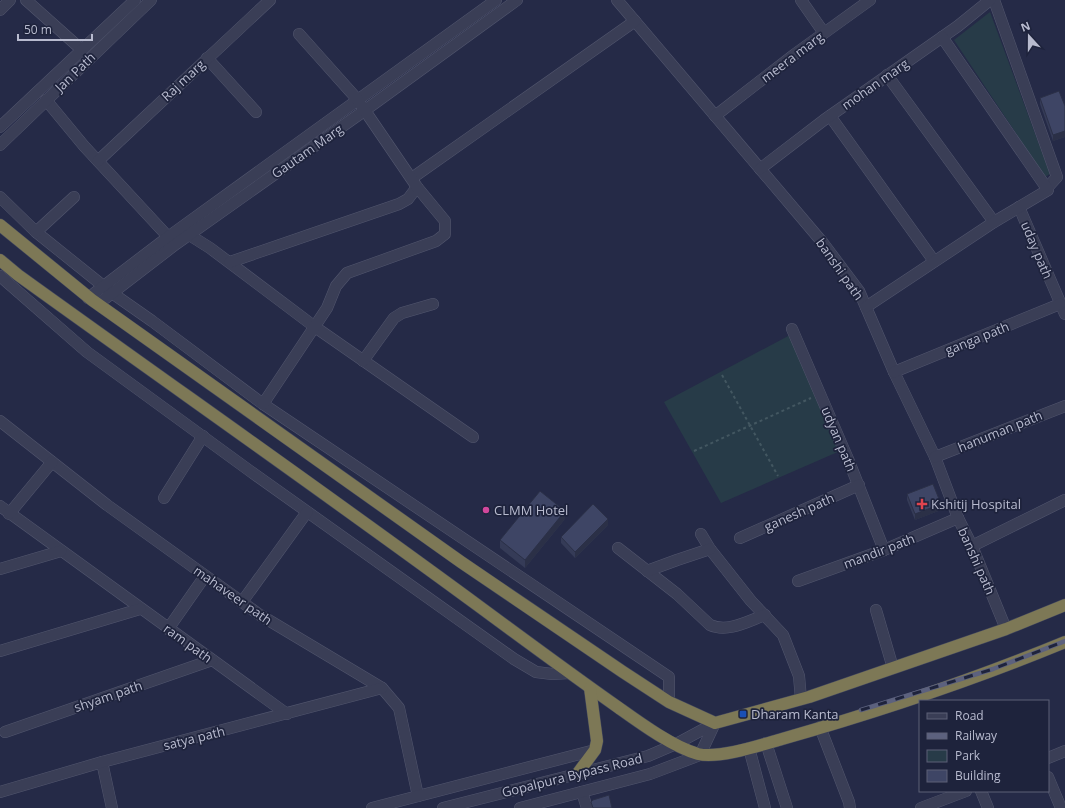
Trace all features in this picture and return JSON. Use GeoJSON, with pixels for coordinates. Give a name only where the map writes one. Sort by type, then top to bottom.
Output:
{"type":"FeatureCollection","features":[{"type":"Feature","properties":{"kind":"highway"},"geometry":{"type":"LineString","coordinates":[[0,224],[93,301],[461,562],[669,702],[714,723],[801,699],[1006,629],[1065,605]]}},
{"type":"Feature","properties":{"kind":"highway"},"geometry":{"type":"LineString","coordinates":[[0,260],[18,275],[445,581],[590,688],[644,726],[676,744],[700,755],[717,754],[749,748],[820,727],[932,691],[1026,658],[1065,642]]}},
{"type":"Feature","properties":{"kind":"highway"},"geometry":{"type":"LineString","coordinates":[[578,773],[595,750],[597,741],[590,688]]}},
{"type":"Feature","properties":{"kind":"street"},"geometry":{"type":"LineString","coordinates":[[0,10],[10,0]]}},
{"type":"Feature","properties":{"kind":"street"},"geometry":{"type":"LineString","coordinates":[[26,0],[82,50]]}},
{"type":"Feature","properties":{"kind":"street","name":"Jan Path"},"geometry":{"type":"LineString","coordinates":[[0,127],[135,0]]}},
{"type":"Feature","properties":{"kind":"street","name":"Jan Path"},"geometry":{"type":"LineString","coordinates":[[0,145],[151,0]]}},
{"type":"Feature","properties":{"kind":"street","name":"Raj marg"},"geometry":{"type":"LineString","coordinates":[[98,161],[268,0]]}},
{"type":"Feature","properties":{"kind":"street"},"geometry":{"type":"LineString","coordinates":[[473,437],[315,327],[230,262],[184,232],[357,99],[496,0]]}},
{"type":"Feature","properties":{"kind":"street","name":"Gautam Marg"},"geometry":{"type":"LineString","coordinates":[[93,301],[172,240],[364,111],[517,0]]}},
{"type":"Feature","properties":{"kind":"street","name":"banshi path"},"geometry":{"type":"LineString","coordinates":[[617,0],[823,242],[859,291],[894,372],[936,457],[958,518],[972,546],[1006,629]]}},
{"type":"Feature","properties":{"kind":"street"},"geometry":{"type":"LineString","coordinates":[[801,0],[824,33]]}},
{"type":"Feature","properties":{"kind":"street","name":"meera marg"},"geometry":{"type":"LineString","coordinates":[[715,116],[870,0]]}},
{"type":"Feature","properties":{"kind":"street","name":"mohan marg"},"geometry":{"type":"LineString","coordinates":[[760,169],[830,116],[958,26],[990,0]]}},
{"type":"Feature","properties":{"kind":"street"},"geometry":{"type":"LineString","coordinates":[[866,307],[994,222],[1048,190],[1047,188],[1057,177],[994,0]]}},
{"type":"Feature","properties":{"kind":"street"},"geometry":{"type":"LineString","coordinates":[[230,262],[398,204],[408,199],[414,182],[635,22]]}},
{"type":"Feature","properties":{"kind":"street"},"geometry":{"type":"LineString","coordinates":[[263,404],[327,308],[336,286],[347,273],[436,241],[445,234],[445,221],[414,182],[357,99],[299,34]]}},
{"type":"Feature","properties":{"kind":"street"},"geometry":{"type":"LineString","coordinates":[[942,37],[1047,188]]}},
{"type":"Feature","properties":{"kind":"street"},"geometry":{"type":"LineString","coordinates":[[207,58],[256,112]]}},
{"type":"Feature","properties":{"kind":"street"},"geometry":{"type":"LineString","coordinates":[[887,76],[994,222]]}},
{"type":"Feature","properties":{"kind":"street"},"geometry":{"type":"LineString","coordinates":[[46,100],[84,146],[172,240]]}},
{"type":"Feature","properties":{"kind":"street"},"geometry":{"type":"LineString","coordinates":[[830,116],[934,261]]}},
{"type":"Feature","properties":{"kind":"street"},"geometry":{"type":"LineString","coordinates":[[36,232],[74,196]]}},
{"type":"Feature","properties":{"kind":"street"},"geometry":{"type":"LineString","coordinates":[[0,197],[36,232],[108,290],[263,404],[669,677],[669,702]]}},
{"type":"Feature","properties":{"kind":"street","name":"uday path"},"geometry":{"type":"LineString","coordinates":[[1019,207],[1063,309]]}},
{"type":"Feature","properties":{"kind":"street"},"geometry":{"type":"LineString","coordinates":[[4,285],[18,275]]}},
{"type":"Feature","properties":{"kind":"street"},"geometry":{"type":"LineString","coordinates":[[0,276],[4,285],[87,352],[307,512],[514,659],[536,672],[552,674],[570,673]]}},
{"type":"Feature","properties":{"kind":"street"},"geometry":{"type":"LineString","coordinates":[[363,360],[394,318],[402,313],[433,304]]}},
{"type":"Feature","properties":{"kind":"street","name":"ganga path"},"geometry":{"type":"LineString","coordinates":[[894,372],[1063,309]]}},
{"type":"Feature","properties":{"kind":"street","name":"udyan path"},"geometry":{"type":"LineString","coordinates":[[792,329],[859,485],[884,550]]}},
{"type":"Feature","properties":{"kind":"street","name":"hanuman path"},"geometry":{"type":"LineString","coordinates":[[936,457],[1065,406]]}},
{"type":"Feature","properties":{"kind":"street","name":"mahaveer path"},"geometry":{"type":"LineString","coordinates":[[0,421],[107,505],[260,615],[382,688],[399,708],[418,796]]}},
{"type":"Feature","properties":{"kind":"street"},"geometry":{"type":"LineString","coordinates":[[164,498],[203,436]]}},
{"type":"Feature","properties":{"kind":"street"},"geometry":{"type":"LineString","coordinates":[[9,514],[52,462]]}},
{"type":"Feature","properties":{"kind":"street","name":"ganesh path"},"geometry":{"type":"LineString","coordinates":[[740,538],[859,485]]}},
{"type":"Feature","properties":{"kind":"street"},"geometry":{"type":"LineString","coordinates":[[972,546],[1065,500]]}},
{"type":"Feature","properties":{"kind":"street","name":"ram path"},"geometry":{"type":"LineString","coordinates":[[0,506],[287,714]]}},
{"type":"Feature","properties":{"kind":"street"},"geometry":{"type":"LineString","coordinates":[[242,602],[307,512]]}},
{"type":"Feature","properties":{"kind":"street","name":"mandir path"},"geometry":{"type":"LineString","coordinates":[[798,581],[884,550],[958,518]]}},
{"type":"Feature","properties":{"kind":"street"},"geometry":{"type":"LineString","coordinates":[[701,534],[710,549],[751,601],[783,635],[799,676],[801,699]]}},
{"type":"Feature","properties":{"kind":"street"},"geometry":{"type":"LineString","coordinates":[[618,548],[676,594],[710,625],[716,628],[727,628],[765,615]]}},
{"type":"Feature","properties":{"kind":"street"},"geometry":{"type":"LineString","coordinates":[[647,571],[710,549]]}},
{"type":"Feature","properties":{"kind":"street"},"geometry":{"type":"LineString","coordinates":[[0,569],[61,551]]}},
{"type":"Feature","properties":{"kind":"street"},"geometry":{"type":"LineString","coordinates":[[168,629],[205,576]]}},
{"type":"Feature","properties":{"kind":"street"},"geometry":{"type":"LineString","coordinates":[[0,651],[140,608]]}},
{"type":"Feature","properties":{"kind":"street"},"geometry":{"type":"LineString","coordinates":[[876,610],[893,668]]}},
{"type":"Feature","properties":{"kind":"street","name":"shyam path"},"geometry":{"type":"LineString","coordinates":[[5,732],[212,660]]}},
{"type":"Feature","properties":{"kind":"street"},"geometry":{"type":"LineString","coordinates":[[287,714],[382,688]]}},
{"type":"Feature","properties":{"kind":"street","name":"satya path"},"geometry":{"type":"LineString","coordinates":[[0,792],[102,762],[287,714]]}},
{"type":"Feature","properties":{"kind":"street"},"geometry":{"type":"LineString","coordinates":[[700,755],[714,723]]}},
{"type":"Feature","properties":{"kind":"street","name":"Gopalpura Bypass Road"},"geometry":{"type":"LineString","coordinates":[[443,808],[648,756],[676,744],[714,723]]}},
{"type":"Feature","properties":{"kind":"street"},"geometry":{"type":"LineString","coordinates":[[820,727],[850,808]]}},
{"type":"Feature","properties":{"kind":"street"},"geometry":{"type":"LineString","coordinates":[[766,743],[787,808]]}},
{"type":"Feature","properties":{"kind":"street"},"geometry":{"type":"LineString","coordinates":[[749,748],[765,808]]}},
{"type":"Feature","properties":{"kind":"street"},"geometry":{"type":"LineString","coordinates":[[372,808],[595,750]]}},
{"type":"Feature","properties":{"kind":"street"},"geometry":{"type":"LineString","coordinates":[[1049,758],[1065,751]]}},
{"type":"Feature","properties":{"kind":"street","name":"Gopalpura Bypass Road"},"geometry":{"type":"LineString","coordinates":[[520,808],[650,774],[700,755]]}},
{"type":"Feature","properties":{"kind":"street"},"geometry":{"type":"LineString","coordinates":[[102,762],[112,808]]}},
{"type":"Feature","properties":{"kind":"street"},"geometry":{"type":"LineString","coordinates":[[1049,779],[1061,808]]}},
{"type":"Feature","properties":{"kind":"street"},"geometry":{"type":"LineString","coordinates":[[582,792],[587,808]]}},
{"type":"Feature","properties":{"kind":"street"},"geometry":{"type":"LineString","coordinates":[[921,808],[963,792]]}},
{"type":"Feature","properties":{"kind":"street"},"geometry":{"type":"LineString","coordinates":[[981,792],[988,808]]}},
{"type":"Feature","properties":{"kind":"path"},"geometry":{"type":"LineString","coordinates":[[722,375],[778,476]]}},
{"type":"Feature","properties":{"kind":"path"},"geometry":{"type":"LineString","coordinates":[[694,451],[820,394]]}},
{"type":"Feature","properties":{"kind":"green space"},"geometry":{"type":"Polygon","coordinates":[[[990,12],[1050,174],[1045,177],[954,40],[990,12]]]}},
{"type":"Feature","properties":{"kind":"green space"},"geometry":{"type":"Polygon","coordinates":[[[790,335],[840,451],[721,503],[664,402],[790,335]]]}},
{"type":"Feature","properties":{"kind":"building"},"geometry":{"type":"Polygon","coordinates":[[[1059,91],[1065,106],[1065,131],[1053,135],[1040,98],[1059,91]]]}},
{"type":"Feature","properties":{"kind":"building"},"geometry":{"type":"Polygon","coordinates":[[[933,484],[941,504],[915,514],[907,494],[933,484]]]}},
{"type":"Feature","properties":{"kind":"building"},"geometry":{"type":"Polygon","coordinates":[[[540,491],[565,511],[525,560],[500,540],[540,491]]]}},
{"type":"Feature","properties":{"kind":"building"},"geometry":{"type":"Polygon","coordinates":[[[593,504],[608,519],[575,552],[561,537],[593,504]]]}},
{"type":"Feature","properties":{"kind":"building"},"geometry":{"type":"Polygon","coordinates":[[[609,795],[612,808],[593,808],[591,802],[593,800],[609,795]]]}},
{"type":"Feature","properties":{"kind":"railway"},"geometry":{"type":"LineString","coordinates":[[861,710],[993,669],[1065,641]]}},
{"type":"Feature","properties":{"kind":"place","name":"Kshitij Hospital"},"geometry":{"type":"Point","coordinates":[922,504]}},
{"type":"Feature","properties":{"kind":"place","name":"CLMM Hotel"},"geometry":{"type":"Point","coordinates":[486,510]}},
{"type":"Feature","properties":{"kind":"place","name":"Dharam Kanta"},"geometry":{"type":"Point","coordinates":[743,714]}}]}
